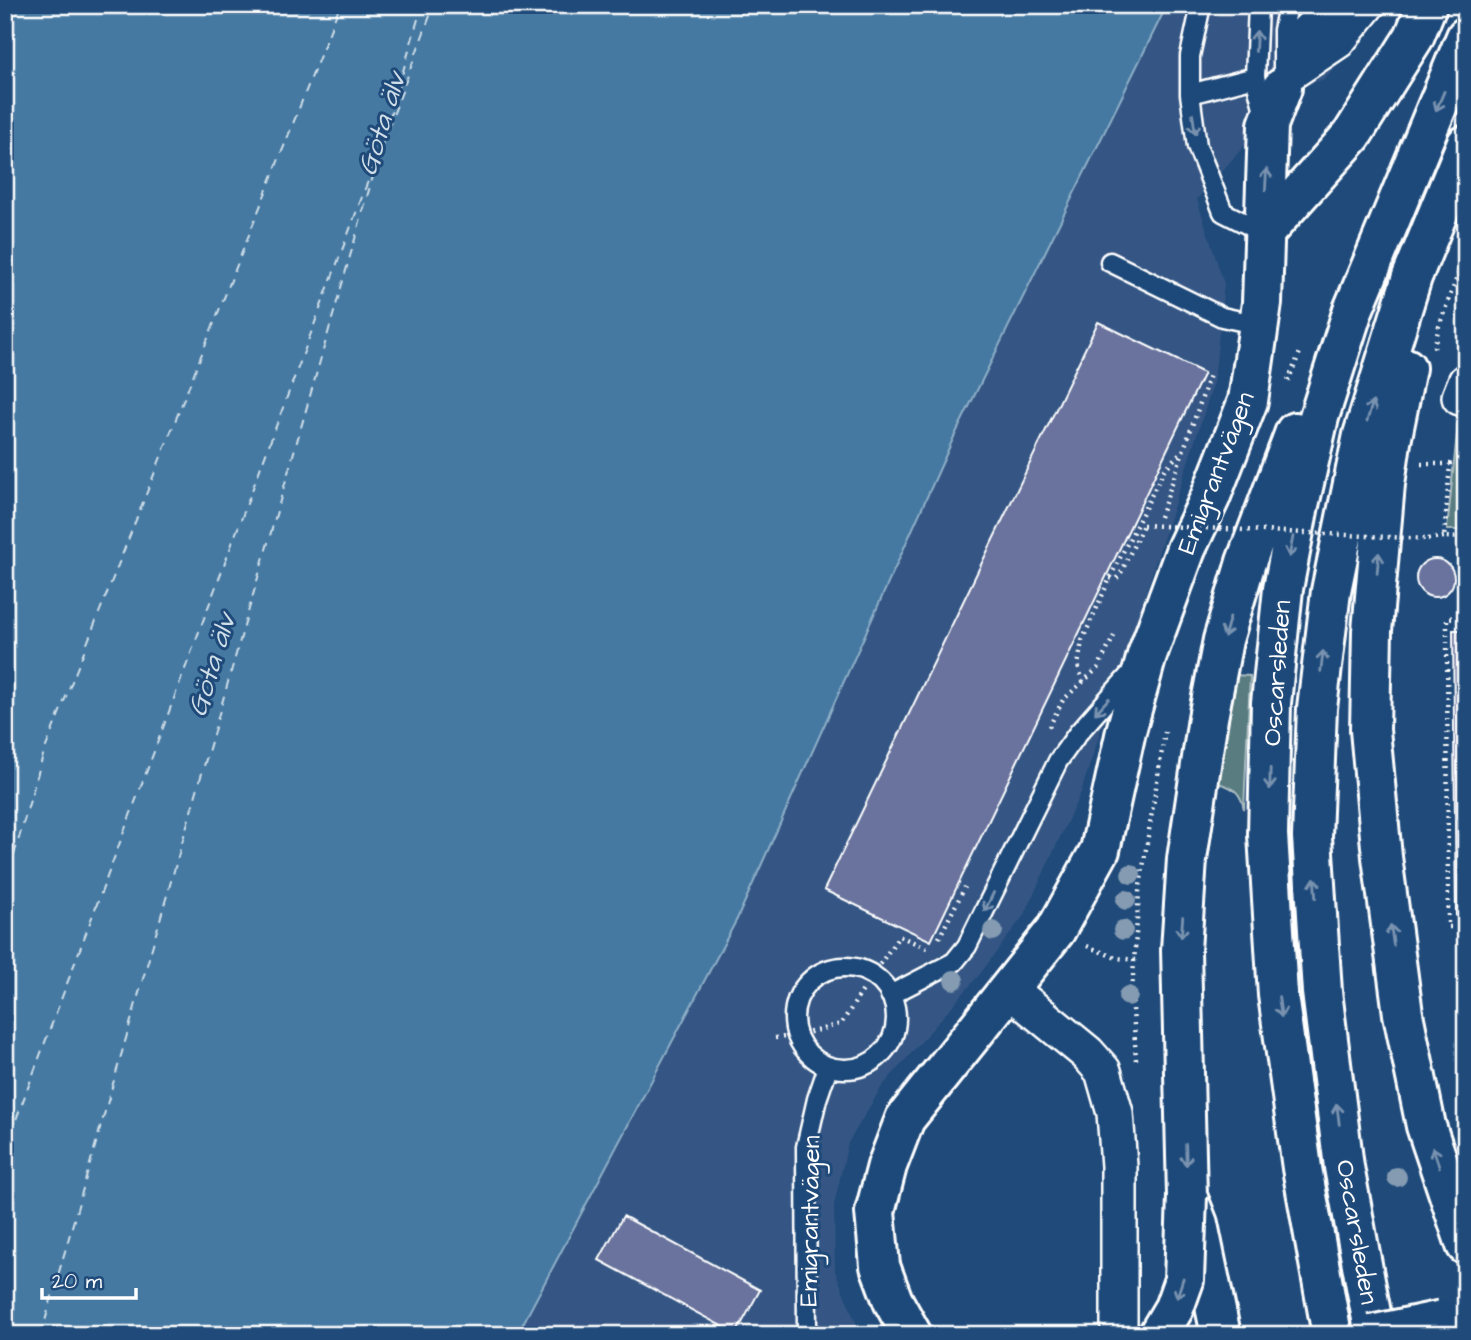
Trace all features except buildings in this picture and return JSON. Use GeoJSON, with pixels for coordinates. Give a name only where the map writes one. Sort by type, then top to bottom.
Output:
{"type":"FeatureCollection","features":[{"type":"Feature","properties":{"kind":"main road"},"geometry":{"type":"LineString","coordinates":[[1264,233],[1352,135],[1414,37],[1427,5]]}},
{"type":"Feature","properties":{"kind":"main road","name":"Oscarsleden"},"geometry":{"type":"LineString","coordinates":[[1332,1335],[1302,1168],[1278,995],[1268,835],[1271,703],[1283,589],[1319,416],[1353,310],[1466,37]]}},
{"type":"Feature","properties":{"kind":"main road","name":"Emigrantvägen"},"geometry":{"type":"LineString","coordinates":[[912,1335],[893,1301],[880,1265],[875,1212],[887,1166],[905,1119],[1056,930],[1100,850],[1126,731],[1147,655],[1186,550],[1210,498],[1248,401],[1259,324],[1268,125],[1279,63]]}},
{"type":"Feature","properties":{"kind":"main road"},"geometry":{"type":"LineString","coordinates":[[1463,151],[1455,228],[1409,353],[1391,442],[1372,631],[1370,730],[1382,857],[1403,1014],[1426,1126],[1466,1245]]}},
{"type":"Feature","properties":{"kind":"main road","name":"Oscarsleden"},"geometry":{"type":"LineString","coordinates":[[1373,1335],[1344,1167],[1322,992],[1312,837],[1317,708],[1331,591],[1363,435],[1412,277],[1463,151]]}},
{"type":"Feature","properties":{"kind":"main road"},"geometry":{"type":"LineString","coordinates":[[1158,1335],[1174,1308],[1184,1280],[1187,1196],[1181,950],[1187,859],[1208,718],[1223,640],[1246,562],[1296,429],[1353,310]]}},
{"type":"Feature","properties":{"kind":"main road"},"geometry":{"type":"LineString","coordinates":[[1187,1196],[1198,1224],[1221,1335]]}},
{"type":"Feature","properties":{"kind":"main road"},"geometry":{"type":"LineString","coordinates":[[1373,1335],[1454,1321]]}},
{"type":"Feature","properties":{"kind":"street"},"geometry":{"type":"LineString","coordinates":[[1010,990],[1087,1053],[1103,1071],[1115,1114],[1119,1166],[1119,1335]]}},
{"type":"Feature","properties":{"kind":"lane"},"geometry":{"type":"LineString","coordinates":[[1201,5],[1190,56],[1190,94],[1197,146],[1223,212],[1264,233]]}},
{"type":"Feature","properties":{"kind":"lane"},"geometry":{"type":"LineString","coordinates":[[1258,5],[1279,63]]}},
{"type":"Feature","properties":{"kind":"lane"},"geometry":{"type":"LineString","coordinates":[[1279,63],[1288,5]]}},
{"type":"Feature","properties":{"kind":"lane"},"geometry":{"type":"LineString","coordinates":[[1279,63],[1302,5]]}},
{"type":"Feature","properties":{"kind":"lane"},"geometry":{"type":"LineString","coordinates":[[1279,63],[1323,5]]}},
{"type":"Feature","properties":{"kind":"lane"},"geometry":{"type":"LineString","coordinates":[[1279,63],[1331,19],[1339,5]]}},
{"type":"Feature","properties":{"kind":"lane"},"geometry":{"type":"LineString","coordinates":[[1279,63],[1342,31],[1363,5]]}},
{"type":"Feature","properties":{"kind":"lane"},"geometry":{"type":"LineString","coordinates":[[1190,94],[1279,63],[1343,47],[1377,5]]}},
{"type":"Feature","properties":{"kind":"lane"},"geometry":{"type":"LineString","coordinates":[[1110,262],[1222,317],[1259,324]]}},
{"type":"Feature","properties":{"kind":"lane","name":"Emigrantvägen"},"geometry":{"type":"LineString","coordinates":[[891,995],[954,962],[967,946],[1058,761],[1078,733],[1147,655]]}},
{"type":"Feature","properties":{"kind":"lane"},"geometry":{"type":"LineString","coordinates":[[832,968],[860,969],[873,975],[891,995],[896,1012],[895,1029],[889,1045],[877,1058],[862,1067],[845,1070],[828,1067],[814,1060],[803,1049],[796,1036],[793,1022],[797,1001],[807,983],[818,974],[832,968]]}},
{"type":"Feature","properties":{"kind":"lane","name":"Emigrantvägen"},"geometry":{"type":"LineString","coordinates":[[807,1335],[806,1147],[817,1099],[828,1067]]}},
{"type":"Feature","properties":{"kind":"path"},"geometry":{"type":"LineString","coordinates":[[1434,350],[1439,326],[1466,253]]}},
{"type":"Feature","properties":{"kind":"path"},"geometry":{"type":"LineString","coordinates":[[1153,534],[1211,372]]}},
{"type":"Feature","properties":{"kind":"path"},"geometry":{"type":"LineString","coordinates":[[1083,682],[1078,665],[1082,641],[1164,470],[1182,451]]}},
{"type":"Feature","properties":{"kind":"path"},"geometry":{"type":"LineString","coordinates":[[1414,464],[1450,464],[1444,537]]}},
{"type":"Feature","properties":{"kind":"path"},"geometry":{"type":"LineString","coordinates":[[1110,578],[1116,579],[1121,573],[1143,525],[1428,539],[1466,538]]}},
{"type":"Feature","properties":{"kind":"path"},"geometry":{"type":"LineString","coordinates":[[1405,544],[1406,531]]}},
{"type":"Feature","properties":{"kind":"path"},"geometry":{"type":"LineString","coordinates":[[1466,617],[1447,618],[1447,685],[1448,928],[1466,927]]}},
{"type":"Feature","properties":{"kind":"path"},"geometry":{"type":"LineString","coordinates":[[1044,736],[1063,701],[1098,668],[1119,626]]}},
{"type":"Feature","properties":{"kind":"path"},"geometry":{"type":"LineString","coordinates":[[939,938],[970,879]]}},
{"type":"Feature","properties":{"kind":"path"},"geometry":{"type":"LineString","coordinates":[[775,1038],[796,1036],[841,1024],[899,936],[932,950]]}},
{"type":"Feature","properties":{"kind":"shaded area"},"geometry":{"type":"Polygon","coordinates":[[[1167,5],[1389,5],[1370,32],[1325,79],[1295,89],[1197,199],[1224,284],[1214,382],[1081,792],[1024,915],[980,974],[881,1088],[848,1143],[834,1205],[835,1271],[861,1335],[517,1335],[737,919],[953,439],[1167,5]]]}},
{"type":"Feature","properties":{"kind":"green space"},"geometry":{"type":"Polygon","coordinates":[[[1460,405],[1466,408],[1466,530],[1447,530],[1460,405]]]}},
{"type":"Feature","properties":{"kind":"green space"},"geometry":{"type":"Polygon","coordinates":[[[1235,675],[1250,676],[1244,809],[1241,799],[1230,787],[1221,784],[1212,787],[1235,675]]]}},
{"type":"Feature","properties":{"kind":"water","name":"Göta älv"},"geometry":{"type":"Polygon","coordinates":[[[5,5],[1167,5],[953,439],[737,919],[517,1335],[5,1335],[5,5]]]}},
{"type":"Feature","properties":{"kind":"ferry route"},"geometry":{"type":"LineString","coordinates":[[5,886],[44,752],[340,5]]}},
{"type":"Feature","properties":{"kind":"ferry route"},"geometry":{"type":"LineString","coordinates":[[41,1335],[422,5]]}},
{"type":"Feature","properties":{"kind":"ferry route"},"geometry":{"type":"LineString","coordinates":[[388,129],[434,5]]}},
{"type":"Feature","properties":{"kind":"ferry route"},"geometry":{"type":"LineString","coordinates":[[5,1149],[377,157]]}}]}
